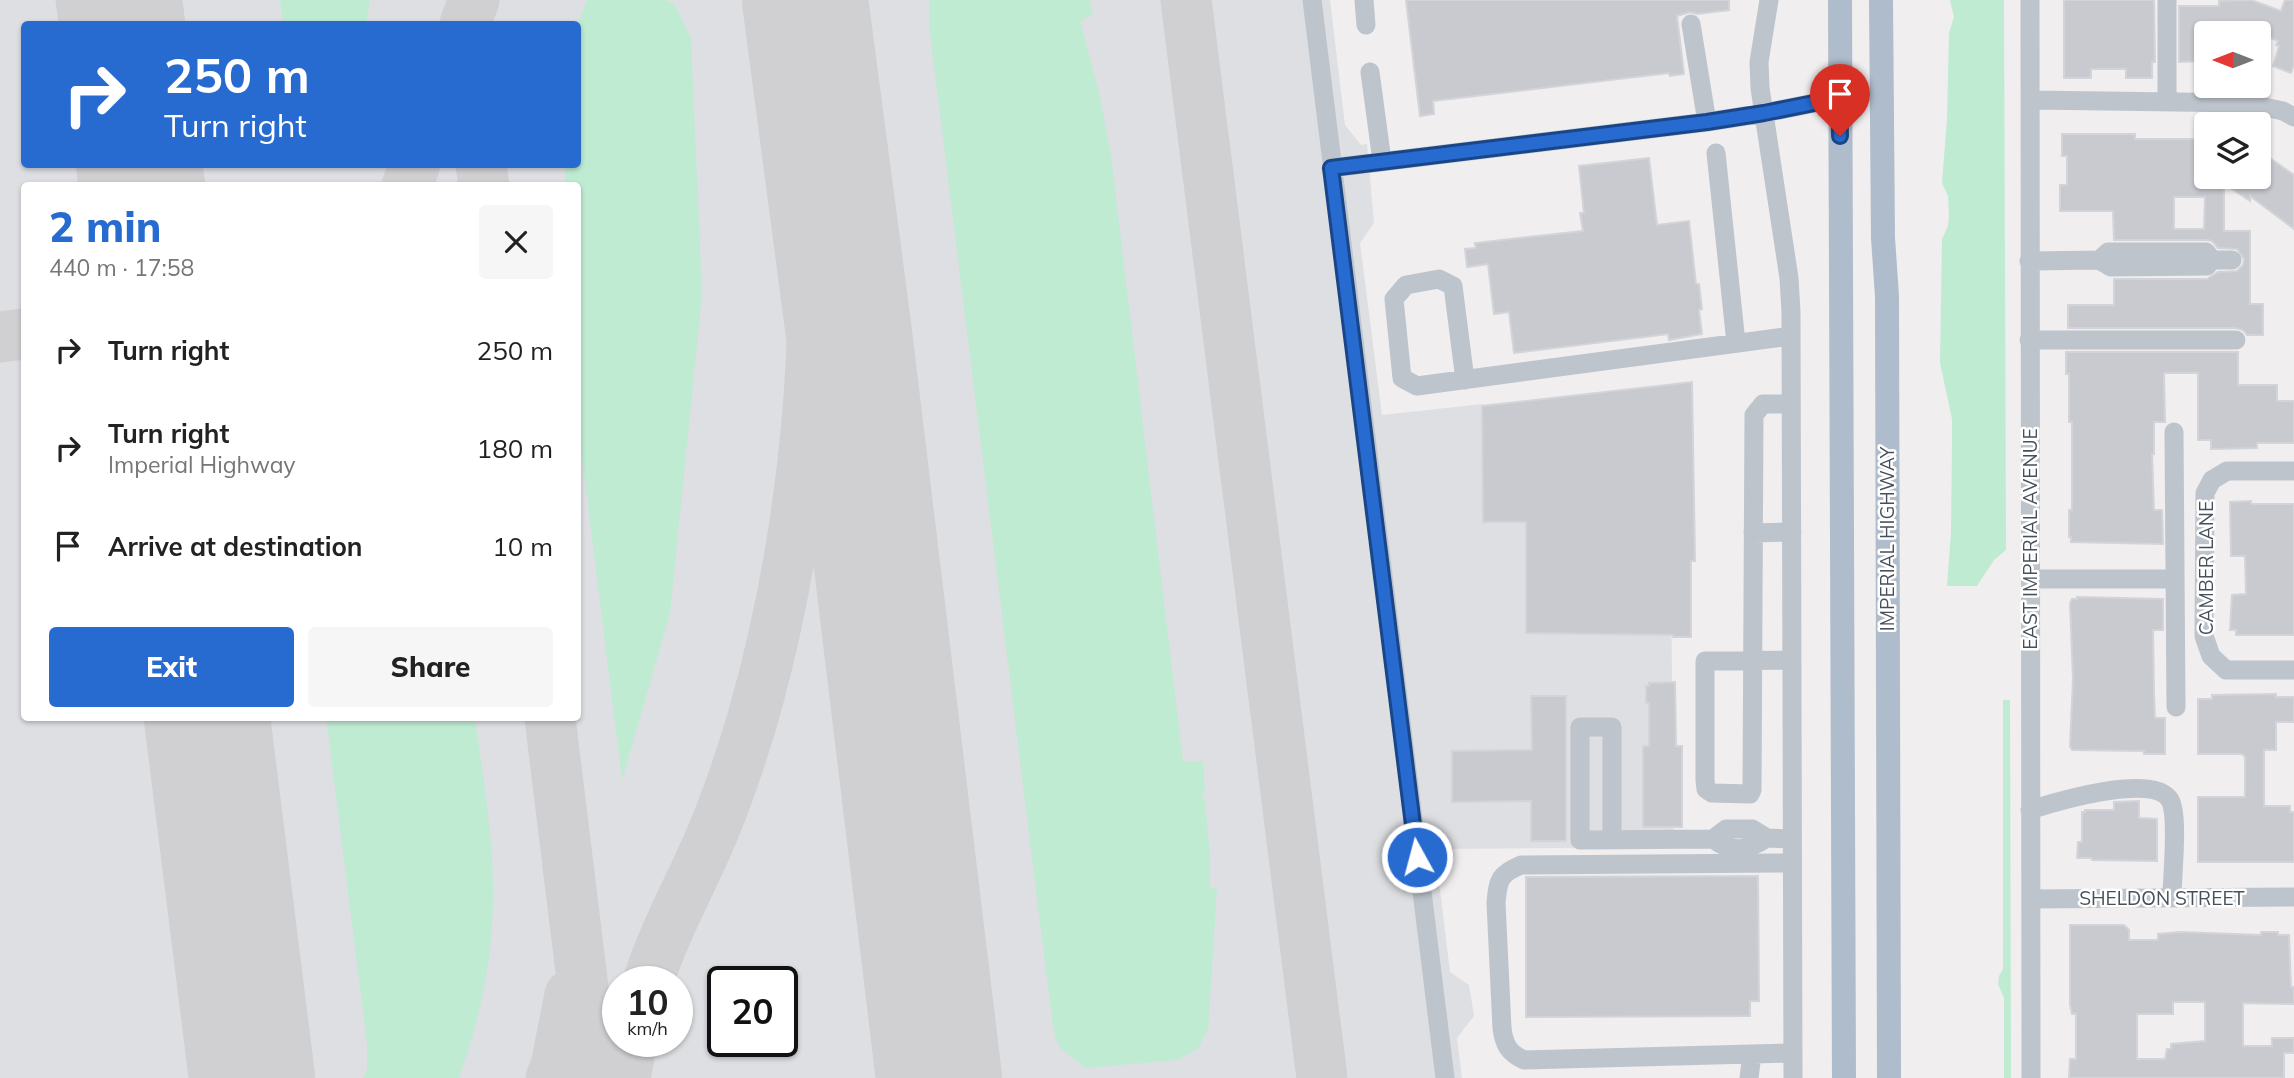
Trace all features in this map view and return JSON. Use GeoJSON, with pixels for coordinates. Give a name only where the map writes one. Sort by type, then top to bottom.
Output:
{"type":"FeatureCollection","features":[{"type":"Feature","properties":{"kind":"main road"},"geometry":{"type":"LineString","coordinates":[[1840,0],[1844,1078]]}},
{"type":"Feature","properties":{"kind":"main road","name":"IMPERIAL HIGHWAY"},"geometry":{"type":"LineString","coordinates":[[1881,0],[1883,238],[1887,296],[1889,1078]]}},
{"type":"Feature","properties":{"kind":"main road"},"geometry":{"type":"LineString","coordinates":[[1839,98],[1881,97]]}},
{"type":"Feature","properties":{"kind":"street"},"geometry":{"type":"LineString","coordinates":[[1312,0],[1445,1078]]}},
{"type":"Feature","properties":{"kind":"street"},"geometry":{"type":"LineString","coordinates":[[1364,0],[1366,25]]}},
{"type":"Feature","properties":{"kind":"street"},"geometry":{"type":"LineString","coordinates":[[1769,0],[1759,62],[1789,278],[1791,336],[1793,1078]]}},
{"type":"Feature","properties":{"kind":"street","name":"EAST IMPERIAL AVENUE"},"geometry":{"type":"LineString","coordinates":[[2030,0],[2031,1078]]}},
{"type":"Feature","properties":{"kind":"street"},"geometry":{"type":"LineString","coordinates":[[2167,0],[2167,102]]}},
{"type":"Feature","properties":{"kind":"street"},"geometry":{"type":"LineString","coordinates":[[1691,24],[1707,122]]}},
{"type":"Feature","properties":{"kind":"street"},"geometry":{"type":"LineString","coordinates":[[1370,72],[1382,162]]}},
{"type":"Feature","properties":{"kind":"street"},"geometry":{"type":"LineString","coordinates":[[1331,168],[1707,122],[1839,98]]}},
{"type":"Feature","properties":{"kind":"street"},"geometry":{"type":"LineString","coordinates":[[2030,100],[2246,103],[2283,111],[2294,117]]}},
{"type":"Feature","properties":{"kind":"street"},"geometry":{"type":"LineString","coordinates":[[1716,153],[1736,343]]}},
{"type":"Feature","properties":{"kind":"street"},"geometry":{"type":"LineString","coordinates":[[2029,261],[2099,260],[2111,268],[2207,266],[2222,260]]}},
{"type":"Feature","properties":{"kind":"street"},"geometry":{"type":"LineString","coordinates":[[1465,380],[1453,286],[1439,279],[1406,285],[1394,299],[1402,378],[1417,386],[1465,380],[1791,336]]}},
{"type":"Feature","properties":{"kind":"street"},"geometry":{"type":"LineString","coordinates":[[2029,340],[2236,340]]}},
{"type":"Feature","properties":{"kind":"street"},"geometry":{"type":"LineString","coordinates":[[1791,404],[1763,404],[1754,415],[1753,533],[1753,662],[1752,790],[1750,794],[1712,793],[1706,789],[1704,779],[1706,661],[1753,662],[1792,660]]}},
{"type":"Feature","properties":{"kind":"street"},"geometry":{"type":"LineString","coordinates":[[2174,432],[2176,707]]}},
{"type":"Feature","properties":{"kind":"street","name":"CAMBER LANE"},"geometry":{"type":"LineString","coordinates":[[2294,471],[2227,471],[2212,480],[2205,493],[2204,636],[2211,656],[2226,670],[2294,670]]}},
{"type":"Feature","properties":{"kind":"street"},"geometry":{"type":"LineString","coordinates":[[1753,533],[1792,532]]}},
{"type":"Feature","properties":{"kind":"street"},"geometry":{"type":"LineString","coordinates":[[2030,579],[2175,579]]}},
{"type":"Feature","properties":{"kind":"street"},"geometry":{"type":"LineString","coordinates":[[1612,840],[1612,727],[1580,727],[1580,840],[1612,840],[1713,839],[1726,829],[1752,829],[1767,838],[1792,839]]}},
{"type":"Feature","properties":{"kind":"street"},"geometry":{"type":"LineString","coordinates":[[2030,810],[2077,796],[2146,788],[2159,790],[2169,798],[2174,812],[2172,897]]}},
{"type":"Feature","properties":{"kind":"street"},"geometry":{"type":"LineString","coordinates":[[1792,863],[1521,865],[1505,872],[1497,884],[1496,903],[1502,1028],[1504,1041],[1511,1054],[1524,1060],[1793,1053]]}},
{"type":"Feature","properties":{"kind":"street","name":"SHELDON STREET"},"geometry":{"type":"LineString","coordinates":[[2031,899],[2294,897]]}},
{"type":"Feature","properties":{"kind":"street"},"geometry":{"type":"LineString","coordinates":[[1749,1078],[1752,1054]]}},
{"type":"Feature","properties":{"kind":"shaded area"},"geometry":{"type":"Polygon","coordinates":[[[0,0],[1330,0],[1345,125],[1361,145],[1367,144],[1374,223],[1360,243],[1382,415],[1483,404],[1484,414],[1669,414],[1674,847],[1435,849],[1450,972],[1469,985],[1474,1016],[1457,1038],[1462,1078],[0,1078],[0,0]]]}},
{"type":"Feature","properties":{"kind":"green space"},"geometry":{"type":"Polygon","coordinates":[[[280,0],[370,0],[366,21],[283,21],[280,0]]]}},
{"type":"Feature","properties":{"kind":"green space"},"geometry":{"type":"Polygon","coordinates":[[[587,0],[666,0],[674,4],[691,38],[702,294],[670,613],[622,780],[581,448],[581,182],[565,182],[565,168],[581,168],[579,21],[587,0]]]}},
{"type":"Feature","properties":{"kind":"green space"},"geometry":{"type":"Polygon","coordinates":[[[929,0],[1089,0],[1093,15],[1080,21],[1099,92],[1111,156],[1183,762],[1203,761],[1205,791],[1202,793],[1205,799],[1210,857],[1210,888],[1217,889],[1208,1030],[1198,1048],[1178,1060],[1085,1068],[1059,1047],[1053,1027],[929,25],[929,0]]]}},
{"type":"Feature","properties":{"kind":"green space"},"geometry":{"type":"Polygon","coordinates":[[[1950,0],[2004,0],[2006,550],[1994,560],[1977,586],[1947,586],[1951,532],[1952,419],[1940,363],[1942,239],[1948,226],[1949,214],[1948,196],[1942,183],[1949,33],[1954,17],[1950,0]]]}},
{"type":"Feature","properties":{"kind":"green space"},"geometry":{"type":"Polygon","coordinates":[[[2003,700],[2010,700],[2011,1078],[2004,1078],[2004,998],[1998,984],[2003,969],[2003,700]]]}},
{"type":"Feature","properties":{"kind":"green space"},"geometry":{"type":"Polygon","coordinates":[[[326,721],[475,721],[491,848],[492,926],[481,1003],[459,1078],[363,1078],[367,1070],[367,1043],[326,721]]]}},
{"type":"Feature","properties":{"kind":"building"},"geometry":{"type":"Polygon","coordinates":[[[1406,0],[1729,0],[1729,10],[1697,14],[1690,12],[1677,16],[1684,74],[1670,76],[1669,73],[1433,101],[1434,114],[1420,116],[1406,0]]]}},
{"type":"Feature","properties":{"kind":"building"},"geometry":{"type":"Polygon","coordinates":[[[2064,0],[2154,0],[2155,62],[2152,62],[2152,78],[2126,78],[2126,69],[2091,69],[2091,78],[2064,78],[2064,0]]]}},
{"type":"Feature","properties":{"kind":"building"},"geometry":{"type":"Polygon","coordinates":[[[2251,0],[2281,11],[2285,0],[2294,0],[2294,65],[2291,73],[2273,66],[2279,46],[2276,45],[2278,41],[2272,38],[2272,21],[2194,21],[2194,61],[2179,62],[2179,6],[2219,6],[2219,1],[2251,0]]]}},
{"type":"Feature","properties":{"kind":"building"},"geometry":{"type":"Polygon","coordinates":[[[2062,134],[2135,134],[2135,139],[2194,139],[2194,189],[2224,189],[2224,231],[2250,231],[2250,304],[2263,304],[2263,335],[2247,335],[2236,328],[2068,328],[2068,305],[2114,305],[2114,279],[2207,279],[2218,272],[2237,271],[2243,265],[2244,259],[2237,249],[2218,248],[2212,241],[2207,240],[2114,240],[2113,211],[2060,211],[2060,185],[2067,185],[2067,156],[2062,156],[2062,134]],[[2174,197],[2174,229],[2204,229],[2205,197],[2174,197]]]}},
{"type":"Feature","properties":{"kind":"building"},"geometry":{"type":"Polygon","coordinates":[[[1649,158],[1657,225],[1689,221],[1696,284],[1699,284],[1702,309],[1699,310],[1702,334],[1669,340],[1668,334],[1514,353],[1509,312],[1494,314],[1488,264],[1467,267],[1465,249],[1476,248],[1475,243],[1583,231],[1580,213],[1584,213],[1579,166],[1649,158]]]}},
{"type":"Feature","properties":{"kind":"building"},"geometry":{"type":"Polygon","coordinates":[[[2271,159],[2294,175],[2294,229],[2250,196],[2250,201],[2232,189],[2271,189],[2271,159]]]}},
{"type":"Feature","properties":{"kind":"building"},"geometry":{"type":"Polygon","coordinates":[[[2066,352],[2238,352],[2238,385],[2277,385],[2277,401],[2294,401],[2294,443],[2257,443],[2257,448],[2211,449],[2211,440],[2198,440],[2198,373],[2164,373],[2165,422],[2154,422],[2152,454],[2154,510],[2162,510],[2163,544],[2071,542],[2069,510],[2072,510],[2072,422],[2069,422],[2066,352]]]}},
{"type":"Feature","properties":{"kind":"building"},"geometry":{"type":"Polygon","coordinates":[[[1692,382],[1695,561],[1691,561],[1691,637],[1526,633],[1526,522],[1483,522],[1482,406],[1692,382]]]}},
{"type":"Feature","properties":{"kind":"building"},"geometry":{"type":"Polygon","coordinates":[[[2251,501],[2251,504],[2294,504],[2294,635],[2236,635],[2236,630],[2230,630],[2232,595],[2246,594],[2245,556],[2231,556],[2230,502],[2251,501]]]}},
{"type":"Feature","properties":{"kind":"building"},"geometry":{"type":"Polygon","coordinates":[[[2077,597],[2163,599],[2163,630],[2153,630],[2155,718],[2165,718],[2165,754],[2072,750],[2070,603],[2077,597]]]}},
{"type":"Feature","properties":{"kind":"building"},"geometry":{"type":"Polygon","coordinates":[[[1675,682],[1676,746],[1682,746],[1682,827],[1643,827],[1643,746],[1649,746],[1649,703],[1646,703],[1646,686],[1649,686],[1649,683],[1675,682]]]}},
{"type":"Feature","properties":{"kind":"building"},"geometry":{"type":"Polygon","coordinates":[[[2276,694],[2276,697],[2294,697],[2294,722],[2276,722],[2276,750],[2264,750],[2264,806],[2290,806],[2290,812],[2294,812],[2294,862],[2198,862],[2198,797],[2245,797],[2245,757],[2242,754],[2198,754],[2198,699],[2212,699],[2212,695],[2276,694]]]}},
{"type":"Feature","properties":{"kind":"building"},"geometry":{"type":"Polygon","coordinates":[[[1531,696],[1566,696],[1566,841],[1531,841],[1531,801],[1452,802],[1452,751],[1532,750],[1531,696]]]}},
{"type":"Feature","properties":{"kind":"building"},"geometry":{"type":"Polygon","coordinates":[[[2139,801],[2139,818],[2157,819],[2157,861],[2077,858],[2078,842],[2082,842],[2082,812],[2114,810],[2114,802],[2139,801]]]}},
{"type":"Feature","properties":{"kind":"building"},"geometry":{"type":"Polygon","coordinates":[[[1758,876],[1759,1001],[1750,1001],[1750,1016],[1526,1017],[1526,877],[1758,876]]]}},
{"type":"Feature","properties":{"kind":"building"},"geometry":{"type":"Polygon","coordinates":[[[2070,925],[2124,925],[2129,930],[2129,940],[2158,940],[2158,934],[2180,932],[2261,935],[2261,932],[2278,932],[2278,935],[2289,935],[2294,1004],[2243,1003],[2243,1046],[2272,1046],[2272,1038],[2294,1038],[2294,1053],[2284,1053],[2284,1078],[2069,1078],[2070,1059],[2076,1059],[2076,1014],[2072,1014],[2070,925]],[[2173,1002],[2173,1014],[2137,1014],[2137,1059],[2165,1059],[2171,1044],[2205,1041],[2205,1002],[2173,1002]]]}},
{"type":"Feature","properties":{"kind":"taxiway"},"geometry":{"type":"LineString","coordinates":[[81,0],[101,21]]}},
{"type":"Feature","properties":{"kind":"taxiway"},"geometry":{"type":"LineString","coordinates":[[466,21],[474,0]]}},
{"type":"Feature","properties":{"kind":"taxiway"},"geometry":{"type":"LineString","coordinates":[[1186,0],[1322,1078]]}},
{"type":"Feature","properties":{"kind":"taxiway"},"geometry":{"type":"LineString","coordinates":[[654,966],[730,789],[767,664],[791,550],[806,434],[813,318],[814,231],[809,32]]}},
{"type":"Feature","properties":{"kind":"taxiway"},"geometry":{"type":"LineString","coordinates":[[408,182],[414,168]]}},
{"type":"Feature","properties":{"kind":"taxiway"},"geometry":{"type":"LineString","coordinates":[[482,168],[483,182]]}},
{"type":"Feature","properties":{"kind":"taxiway"},"geometry":{"type":"LineString","coordinates":[[141,176],[142,182]]}},
{"type":"Feature","properties":{"kind":"taxiway"},"geometry":{"type":"LineString","coordinates":[[0,337],[21,334]]}},
{"type":"Feature","properties":{"kind":"taxiway"},"geometry":{"type":"LineString","coordinates":[[550,721],[594,1078]]}},
{"type":"Feature","properties":{"kind":"taxiway"},"geometry":{"type":"LineString","coordinates":[[926,970],[945,1078]]}},
{"type":"Feature","properties":{"kind":"taxiway"},"geometry":{"type":"LineString","coordinates":[[551,1078],[556,1066],[570,995]]}},
{"type":"Feature","properties":{"kind":"taxiway"},"geometry":{"type":"LineString","coordinates":[[249,1048],[249,1078]]}},
{"type":"Feature","properties":{"kind":"taxiway"},"geometry":{"type":"LineString","coordinates":[[625,1078],[629,1057]]}},
{"type":"Feature","properties":{"kind":"runway"},"geometry":{"type":"LineString","coordinates":[[119,0],[122,21]]}},
{"type":"Feature","properties":{"kind":"runway"},"geometry":{"type":"LineString","coordinates":[[805,0],[849,334],[939,1078]]}},
{"type":"Feature","properties":{"kind":"runway"},"geometry":{"type":"LineString","coordinates":[[140,168],[141,182]]}},
{"type":"Feature","properties":{"kind":"runway"},"geometry":{"type":"LineString","coordinates":[[207,721],[252,1078]]}},
{"type":"Feature","properties":{"kind":"route"},"geometry":{"type":"LineString","coordinates":[[1417,857],[1331,168],[1707,122],[1839,98],[1840,136]]}}]}
